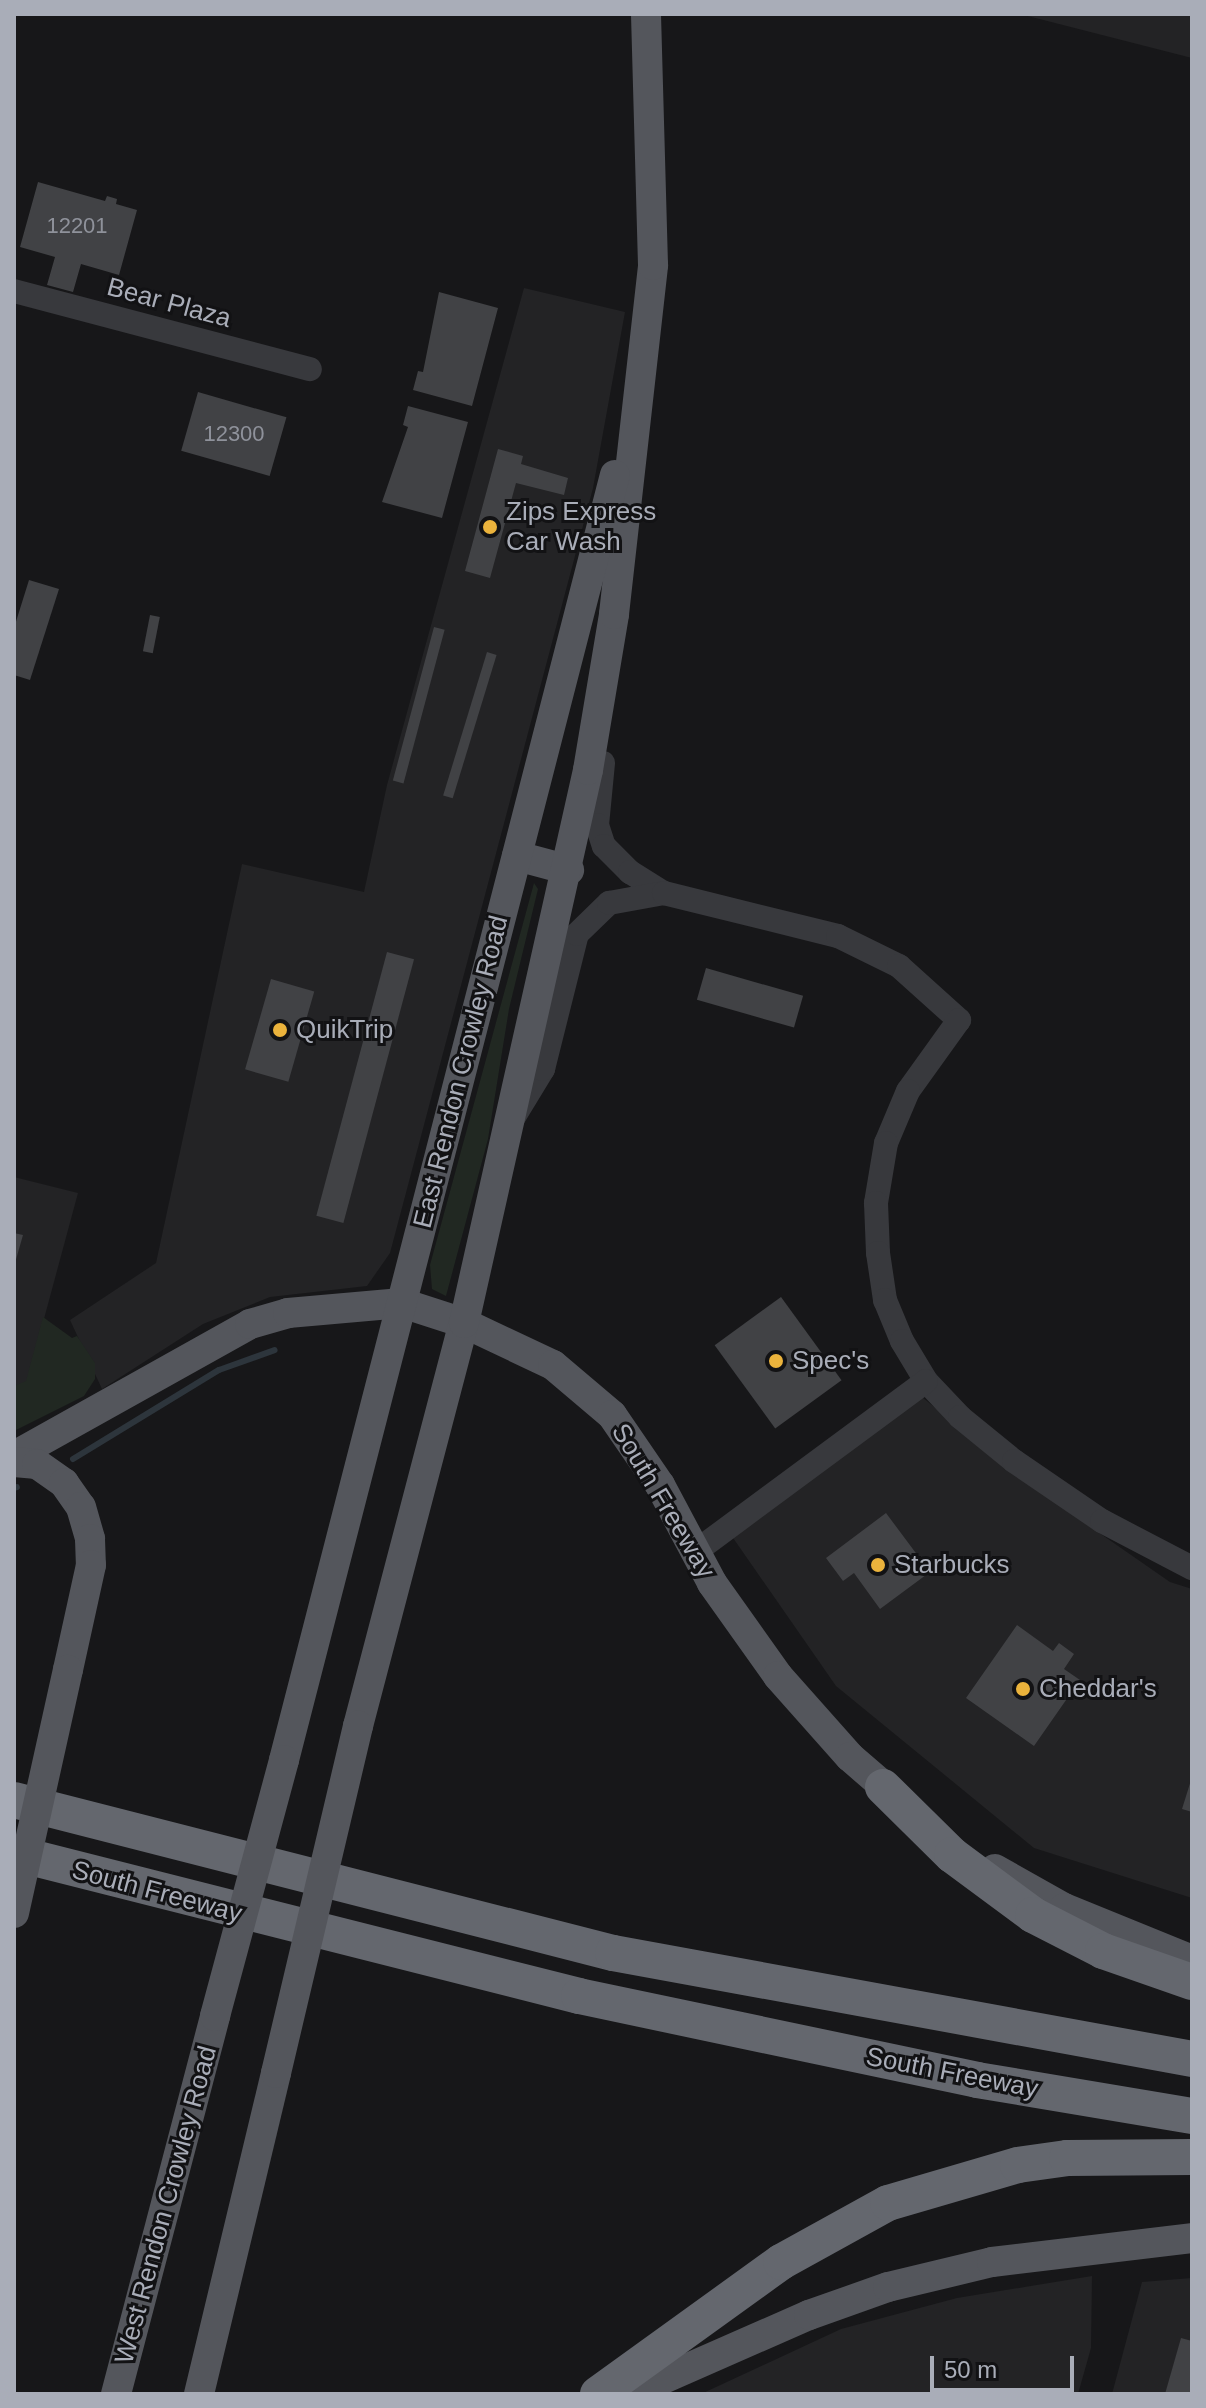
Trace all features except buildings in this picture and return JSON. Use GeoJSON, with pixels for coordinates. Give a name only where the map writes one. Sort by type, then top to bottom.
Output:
{"type":"FeatureCollection","features":[{"type":"Feature","properties":{"kind":"highway"},"geometry":{"type":"LineString","coordinates":[[883,1787],[952,1855],[1033,1915],[1103,1951],[1192,1982]]}},
{"type":"Feature","properties":{"kind":"highway","name":"South Freeway"},"geometry":{"type":"LineString","coordinates":[[14,1800],[613,1953],[1192,2059]]}},
{"type":"Feature","properties":{"kind":"highway","name":"South Freeway"},"geometry":{"type":"LineString","coordinates":[[14,1853],[247,1916],[579,1996],[977,2080],[1192,2116]]}},
{"type":"Feature","properties":{"kind":"highway"},"geometry":{"type":"LineString","coordinates":[[598,2394],[781,2262],[888,2203],[1018,2165],[1067,2158],[1192,2157]]}},
{"type":"Feature","properties":{"kind":"main road","name":"East Rendon Crowley Road"},"geometry":{"type":"LineString","coordinates":[[199,2394],[358,1726],[464,1323],[569,870],[604,674],[653,265],[646,14]]}},
{"type":"Feature","properties":{"kind":"main road","name":"East Rendon Crowley Road"},"geometry":{"type":"LineString","coordinates":[[284,1760],[517,856],[579,603],[641,385]]}},
{"type":"Feature","properties":{"kind":"main road"},"geometry":{"type":"LineString","coordinates":[[517,856],[569,870]]}},
{"type":"Feature","properties":{"kind":"main road","name":"South Freeway"},"geometry":{"type":"LineString","coordinates":[[14,1456],[250,1324],[288,1313],[402,1303],[464,1323],[553,1365],[612,1415],[645,1460],[695,1552],[778,1676],[883,1787],[1018,1884],[1110,1929],[1192,1960]]}},
{"type":"Feature","properties":{"kind":"main road"},"geometry":{"type":"LineString","coordinates":[[14,1462],[37,1464],[64,1483],[81,1507],[90,1539],[91,1565],[14,1913]]}},
{"type":"Feature","properties":{"kind":"main road","name":"West Rendon Crowley Road"},"geometry":{"type":"LineString","coordinates":[[116,2394],[284,1760]]}},
{"type":"Feature","properties":{"kind":"main road"},"geometry":{"type":"LineString","coordinates":[[629,2394],[809,2315],[888,2287],[992,2262],[1192,2238]]}},
{"type":"Feature","properties":{"kind":"street","name":"Bear Plaza"},"geometry":{"type":"LineString","coordinates":[[14,291],[310,369]]}},
{"type":"Feature","properties":{"kind":"street"},"geometry":{"type":"LineString","coordinates":[[604,674],[606,741],[597,825],[614,858],[664,893],[813,929],[874,951],[899,966],[959,1020],[908,1091],[886,1143],[876,1203],[885,1300],[926,1381],[960,1417],[1045,1483],[1102,1521],[1192,1568]]}},
{"type":"Feature","properties":{"kind":"street"},"geometry":{"type":"LineString","coordinates":[[511,1122],[543,1069],[577,934],[609,903],[664,893]]}},
{"type":"Feature","properties":{"kind":"street"},"geometry":{"type":"LineString","coordinates":[[695,1552],[926,1381]]}},
{"type":"Feature","properties":{"kind":"shaded area"},"geometry":{"type":"Polygon","coordinates":[[[1020,14],[1192,14],[1192,58],[1020,14]]]}},
{"type":"Feature","properties":{"kind":"shaded area"},"geometry":{"type":"Polygon","coordinates":[[[524,288],[625,312],[593,488],[390,1253],[367,1286],[270,1297],[203,1324],[102,1389],[70,1320],[156,1263],[242,864],[364,892],[387,785],[524,288]]]}},
{"type":"Feature","properties":{"kind":"shaded area"},"geometry":{"type":"Polygon","coordinates":[[[534,883],[538,889],[509,1009],[488,1139],[446,1296],[432,1289],[430,1265],[534,883]]]}},
{"type":"Feature","properties":{"kind":"shaded area"},"geometry":{"type":"Polygon","coordinates":[[[14,1177],[78,1193],[14,1430],[14,1177]]]}},
{"type":"Feature","properties":{"kind":"shaded area"},"geometry":{"type":"Polygon","coordinates":[[[43,1317],[72,1338],[77,1336],[95,1363],[95,1379],[84,1396],[14,1431],[14,1386],[26,1381],[43,1317]]]}},
{"type":"Feature","properties":{"kind":"shaded area"},"geometry":{"type":"Polygon","coordinates":[[[922,1397],[1023,1480],[1170,1582],[1192,1589],[1192,1898],[1034,1848],[836,1686],[731,1535],[922,1397]]]}},
{"type":"Feature","properties":{"kind":"shaded area"},"geometry":{"type":"Polygon","coordinates":[[[1092,2276],[1091,2348],[1078,2394],[701,2394],[841,2329],[957,2298],[1092,2276]]]}},
{"type":"Feature","properties":{"kind":"shaded area"},"geometry":{"type":"Polygon","coordinates":[[[1192,2278],[1192,2394],[1112,2394],[1142,2282],[1192,2278]]]}},
{"type":"Feature","properties":{"kind":"waterway"},"geometry":{"type":"LineString","coordinates":[[73,1459],[219,1370],[275,1350]]}},
{"type":"Feature","properties":{"kind":"place","name":"Zips Express Car Wash"},"geometry":{"type":"Point","coordinates":[490,527]}},
{"type":"Feature","properties":{"kind":"place","name":"QuikTrip"},"geometry":{"type":"Point","coordinates":[280,1030]}},
{"type":"Feature","properties":{"kind":"place","name":"Spec's"},"geometry":{"type":"Point","coordinates":[776,1361]}},
{"type":"Feature","properties":{"kind":"place","name":"Starbucks"},"geometry":{"type":"Point","coordinates":[878,1565]}},
{"type":"Feature","properties":{"kind":"place","name":"Cheddar's"},"geometry":{"type":"Point","coordinates":[1023,1689]}}]}
